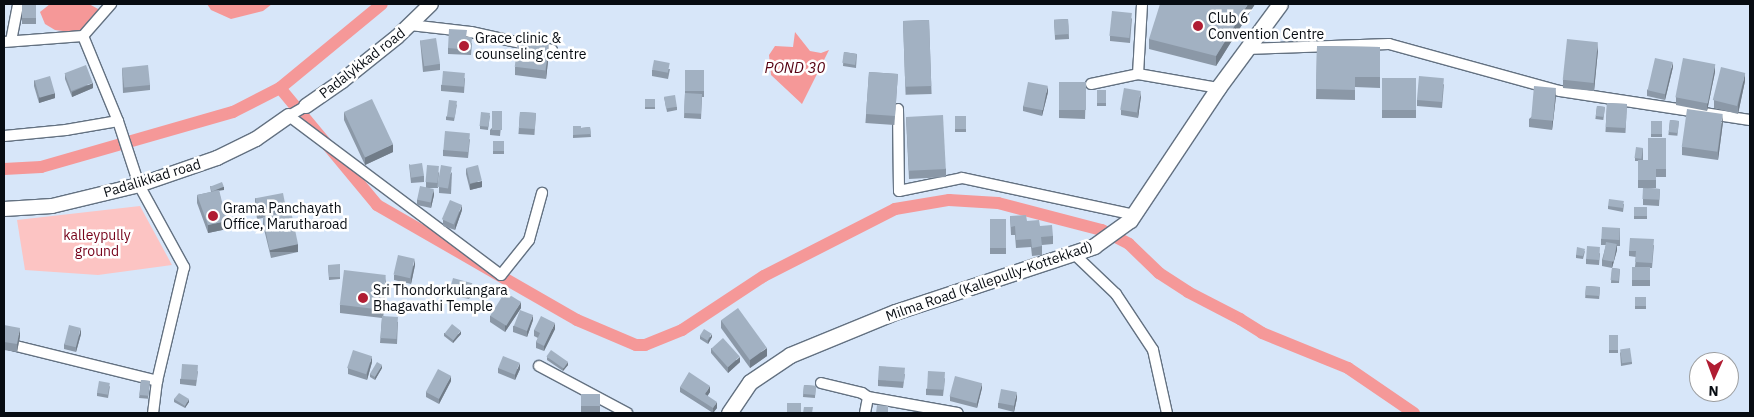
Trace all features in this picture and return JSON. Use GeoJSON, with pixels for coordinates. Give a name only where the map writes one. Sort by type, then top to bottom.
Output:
{"type":"FeatureCollection","features":[{"type":"Feature","properties":{"kind":"main road","name":"Milma Road (Kallepully-Kottekkad)"},"geometry":{"type":"LineString","coordinates":[[729,413],[750,382],[790,355],[895,312],[1094,246],[1132,217],[1146,200],[1165,167],[1218,88],[1280,4]]}},
{"type":"Feature","properties":{"kind":"street"},"geometry":{"type":"LineString","coordinates":[[18,4],[7,41],[83,36],[111,4]]}},
{"type":"Feature","properties":{"kind":"street","name":"Padalykkad road"},"geometry":{"type":"LineString","coordinates":[[289,116],[342,81],[410,25],[432,4]]}},
{"type":"Feature","properties":{"kind":"street"},"geometry":{"type":"LineString","coordinates":[[1138,74],[1142,4]]}},
{"type":"Feature","properties":{"kind":"street"},"geometry":{"type":"LineString","coordinates":[[410,25],[472,32],[552,50]]}},
{"type":"Feature","properties":{"kind":"street"},"geometry":{"type":"LineString","coordinates":[[83,36],[118,121],[139,185],[184,267],[157,380],[153,413]]}},
{"type":"Feature","properties":{"kind":"street"},"geometry":{"type":"LineString","coordinates":[[1246,49],[1389,44],[1560,91],[1750,120]]}},
{"type":"Feature","properties":{"kind":"street"},"geometry":{"type":"LineString","coordinates":[[1090,84],[1138,74],[1218,88]]}},
{"type":"Feature","properties":{"kind":"street"},"geometry":{"type":"LineString","coordinates":[[898,100],[899,191],[962,178],[1132,217]]}},
{"type":"Feature","properties":{"kind":"street"},"geometry":{"type":"LineString","coordinates":[[289,116],[501,276],[529,240],[542,193]]}},
{"type":"Feature","properties":{"kind":"street","name":"Padalikkad road"},"geometry":{"type":"LineString","coordinates":[[4,210],[52,206],[139,185],[217,158],[256,139],[289,116]]}},
{"type":"Feature","properties":{"kind":"street"},"geometry":{"type":"LineString","coordinates":[[4,136],[66,130],[118,121]]}},
{"type":"Feature","properties":{"kind":"street"},"geometry":{"type":"LineString","coordinates":[[1072,252],[1116,294],[1153,350],[1168,413]]}},
{"type":"Feature","properties":{"kind":"street"},"geometry":{"type":"LineString","coordinates":[[4,343],[157,380]]}},
{"type":"Feature","properties":{"kind":"street"},"geometry":{"type":"LineString","coordinates":[[539,366],[627,413]]}},
{"type":"Feature","properties":{"kind":"street"},"geometry":{"type":"LineString","coordinates":[[821,382],[862,393],[868,397],[958,413]]}},
{"type":"Feature","properties":{"kind":"street"},"geometry":{"type":"LineString","coordinates":[[865,413],[868,397]]}},
{"type":"Feature","properties":{"kind":"green space","name":"kalleypully ground"},"geometry":{"type":"Polygon","coordinates":[[[140,206],[172,265],[98,275],[25,270],[17,220],[140,206]]]}},
{"type":"Feature","properties":{"kind":"water"},"geometry":{"type":"Polygon","coordinates":[[[50,4],[89,4],[100,10],[79,33],[55,30],[45,24],[40,12],[50,4]]]}},
{"type":"Feature","properties":{"kind":"water"},"geometry":{"type":"Polygon","coordinates":[[[207,4],[272,4],[263,11],[231,19],[211,10],[207,4]]]}},
{"type":"Feature","properties":{"kind":"water","name":"POND 30"},"geometry":{"type":"Polygon","coordinates":[[[795,32],[810,51],[821,53],[829,50],[802,104],[771,75],[769,55],[775,46],[793,47],[795,32]]]}},
{"type":"Feature","properties":{"kind":"building"},"geometry":{"type":"Polygon","coordinates":[[[22,4],[36,4],[36,18],[22,18],[22,4]]]}},
{"type":"Feature","properties":{"kind":"building","name":"Club 6 Convention Centre"},"geometry":{"type":"Polygon","coordinates":[[[1160,4],[1248,4],[1216,56],[1149,39],[1160,4]]]}},
{"type":"Feature","properties":{"kind":"building"},"geometry":{"type":"Polygon","coordinates":[[[1112,11],[1132,13],[1129,38],[1109,36],[1112,11]]]}},
{"type":"Feature","properties":{"kind":"building"},"geometry":{"type":"Polygon","coordinates":[[[1068,19],[1069,34],[1055,35],[1054,20],[1068,19]]]}},
{"type":"Feature","properties":{"kind":"building"},"geometry":{"type":"Polygon","coordinates":[[[929,20],[931,86],[905,87],[903,21],[929,20]]]}},
{"type":"Feature","properties":{"kind":"building"},"geometry":{"type":"Polygon","coordinates":[[[449,29],[467,30],[466,37],[472,37],[471,50],[448,48],[449,29]]]}},
{"type":"Feature","properties":{"kind":"building"},"geometry":{"type":"Polygon","coordinates":[[[436,38],[440,64],[424,66],[420,41],[436,38]]]}},
{"type":"Feature","properties":{"kind":"building"},"geometry":{"type":"Polygon","coordinates":[[[1567,39],[1598,42],[1594,83],[1563,80],[1567,39]]]}},
{"type":"Feature","properties":{"kind":"building"},"geometry":{"type":"Polygon","coordinates":[[[518,40],[549,44],[545,71],[515,67],[518,40]]]}},
{"type":"Feature","properties":{"kind":"building"},"geometry":{"type":"Polygon","coordinates":[[[1317,46],[1380,47],[1380,77],[1355,77],[1355,90],[1316,89],[1317,46]]]}},
{"type":"Feature","properties":{"kind":"building"},"geometry":{"type":"Polygon","coordinates":[[[844,52],[857,54],[855,65],[842,63],[844,52]]]}},
{"type":"Feature","properties":{"kind":"building"},"geometry":{"type":"Polygon","coordinates":[[[1655,58],[1673,62],[1665,94],[1648,90],[1655,58]]]}},
{"type":"Feature","properties":{"kind":"building"},"geometry":{"type":"Polygon","coordinates":[[[1683,58],[1715,64],[1708,104],[1675,97],[1683,58]]]}},
{"type":"Feature","properties":{"kind":"building"},"geometry":{"type":"Polygon","coordinates":[[[654,60],[670,63],[668,73],[652,70],[654,60]]]}},
{"type":"Feature","properties":{"kind":"building"},"geometry":{"type":"Polygon","coordinates":[[[86,65],[93,83],[71,91],[65,73],[86,65]]]}},
{"type":"Feature","properties":{"kind":"building"},"geometry":{"type":"Polygon","coordinates":[[[148,65],[150,85],[124,88],[122,68],[148,65]]]}},
{"type":"Feature","properties":{"kind":"building"},"geometry":{"type":"Polygon","coordinates":[[[1721,67],[1745,73],[1737,106],[1713,100],[1721,67]]]}},
{"type":"Feature","properties":{"kind":"building"},"geometry":{"type":"Polygon","coordinates":[[[685,70],[704,70],[704,91],[685,91],[685,70]]]}},
{"type":"Feature","properties":{"kind":"building"},"geometry":{"type":"Polygon","coordinates":[[[443,71],[465,73],[464,87],[442,85],[443,71]]]}},
{"type":"Feature","properties":{"kind":"building"},"geometry":{"type":"Polygon","coordinates":[[[869,72],[898,74],[895,116],[866,114],[869,72]]]}},
{"type":"Feature","properties":{"kind":"building"},"geometry":{"type":"Polygon","coordinates":[[[50,76],[55,93],[40,98],[35,80],[50,76]]]}},
{"type":"Feature","properties":{"kind":"building"},"geometry":{"type":"Polygon","coordinates":[[[1419,76],[1444,78],[1442,102],[1417,100],[1419,76]]]}},
{"type":"Feature","properties":{"kind":"building"},"geometry":{"type":"Polygon","coordinates":[[[1382,78],[1416,78],[1416,110],[1382,110],[1382,78]]]}},
{"type":"Feature","properties":{"kind":"building"},"geometry":{"type":"Polygon","coordinates":[[[1028,82],[1048,86],[1043,110],[1023,107],[1028,82]]]}},
{"type":"Feature","properties":{"kind":"building"},"geometry":{"type":"Polygon","coordinates":[[[1059,82],[1086,82],[1086,110],[1059,110],[1059,82]]]}},
{"type":"Feature","properties":{"kind":"building"},"geometry":{"type":"Polygon","coordinates":[[[1534,86],[1556,88],[1553,121],[1531,119],[1534,86]]]}},
{"type":"Feature","properties":{"kind":"building"},"geometry":{"type":"Polygon","coordinates":[[[1124,88],[1141,91],[1137,113],[1120,110],[1124,88]]]}},
{"type":"Feature","properties":{"kind":"building"},"geometry":{"type":"Polygon","coordinates":[[[1097,90],[1106,90],[1106,103],[1097,103],[1097,90]]]}},
{"type":"Feature","properties":{"kind":"building"},"geometry":{"type":"Polygon","coordinates":[[[685,93],[702,94],[701,114],[684,113],[685,93]]]}},
{"type":"Feature","properties":{"kind":"building"},"geometry":{"type":"Polygon","coordinates":[[[675,95],[677,107],[666,109],[664,97],[675,95]]]}},
{"type":"Feature","properties":{"kind":"building"},"geometry":{"type":"Polygon","coordinates":[[[372,99],[393,144],[365,157],[344,112],[372,99]]]}},
{"type":"Feature","properties":{"kind":"building"},"geometry":{"type":"Polygon","coordinates":[[[645,99],[655,99],[655,107],[645,107],[645,99]]]}},
{"type":"Feature","properties":{"kind":"building"},"geometry":{"type":"Polygon","coordinates":[[[449,100],[457,101],[455,118],[447,117],[449,100]]]}},
{"type":"Feature","properties":{"kind":"building"},"geometry":{"type":"Polygon","coordinates":[[[1607,103],[1627,104],[1626,128],[1606,127],[1607,103]]]}},
{"type":"Feature","properties":{"kind":"building"},"geometry":{"type":"Polygon","coordinates":[[[1597,106],[1605,107],[1604,117],[1596,116],[1597,106]]]}},
{"type":"Feature","properties":{"kind":"building"},"geometry":{"type":"Polygon","coordinates":[[[1687,109],[1723,114],[1717,152],[1682,147],[1687,109]]]}},
{"type":"Feature","properties":{"kind":"building"},"geometry":{"type":"Polygon","coordinates":[[[492,111],[502,111],[502,130],[492,130],[492,111]]]}},
{"type":"Feature","properties":{"kind":"building"},"geometry":{"type":"Polygon","coordinates":[[[481,112],[490,113],[488,127],[480,126],[481,112]]]}},
{"type":"Feature","properties":{"kind":"building"},"geometry":{"type":"Polygon","coordinates":[[[520,112],[536,113],[535,129],[519,128],[520,112]]]}},
{"type":"Feature","properties":{"kind":"building"},"geometry":{"type":"Polygon","coordinates":[[[943,115],[946,169],[909,171],[906,117],[943,115]]]}},
{"type":"Feature","properties":{"kind":"building"},"geometry":{"type":"Polygon","coordinates":[[[955,116],[966,116],[966,129],[955,129],[955,116]]]}},
{"type":"Feature","properties":{"kind":"building"},"geometry":{"type":"Polygon","coordinates":[[[1670,120],[1679,121],[1678,133],[1669,132],[1670,120]]]}},
{"type":"Feature","properties":{"kind":"building"},"geometry":{"type":"Polygon","coordinates":[[[1651,121],[1662,121],[1662,134],[1651,134],[1651,121]]]}},
{"type":"Feature","properties":{"kind":"building"},"geometry":{"type":"Polygon","coordinates":[[[573,126],[581,126],[581,128],[590,127],[591,134],[573,135],[573,126]]]}},
{"type":"Feature","properties":{"kind":"building"},"geometry":{"type":"Polygon","coordinates":[[[445,131],[470,133],[468,152],[443,150],[445,131]]]}},
{"type":"Feature","properties":{"kind":"building"},"geometry":{"type":"Polygon","coordinates":[[[1648,138],[1666,138],[1666,169],[1656,169],[1656,180],[1638,180],[1638,160],[1648,160],[1648,138]]]}},
{"type":"Feature","properties":{"kind":"building"},"geometry":{"type":"Polygon","coordinates":[[[493,141],[504,141],[504,151],[493,151],[493,141]]]}},
{"type":"Feature","properties":{"kind":"building"},"geometry":{"type":"Polygon","coordinates":[[[1636,147],[1643,148],[1641,159],[1634,158],[1636,147]]]}},
{"type":"Feature","properties":{"kind":"building"},"geometry":{"type":"Polygon","coordinates":[[[422,163],[424,176],[411,178],[409,165],[422,163]]]}},
{"type":"Feature","properties":{"kind":"building"},"geometry":{"type":"Polygon","coordinates":[[[427,165],[439,166],[437,183],[426,182],[427,165]]]}},
{"type":"Feature","properties":{"kind":"building"},"geometry":{"type":"Polygon","coordinates":[[[441,165],[452,167],[448,189],[437,187],[441,165]]]}},
{"type":"Feature","properties":{"kind":"building"},"geometry":{"type":"Polygon","coordinates":[[[478,165],[482,181],[470,183],[466,168],[478,165]]]}},
{"type":"Feature","properties":{"kind":"building"},"geometry":{"type":"Polygon","coordinates":[[[222,182],[224,187],[212,192],[210,187],[222,182]]]}},
{"type":"Feature","properties":{"kind":"building"},"geometry":{"type":"Polygon","coordinates":[[[420,186],[434,189],[431,203],[417,200],[420,186]]]}},
{"type":"Feature","properties":{"kind":"building"},"geometry":{"type":"Polygon","coordinates":[[[1643,188],[1660,189],[1659,200],[1642,199],[1643,188]]]}},
{"type":"Feature","properties":{"kind":"building","name":"Grama Panchayath Office, Marutharoad"},"geometry":{"type":"Polygon","coordinates":[[[219,190],[227,221],[208,225],[197,195],[219,190]]]}},
{"type":"Feature","properties":{"kind":"building"},"geometry":{"type":"Polygon","coordinates":[[[283,193],[286,209],[259,214],[256,198],[283,193]]]}},
{"type":"Feature","properties":{"kind":"building"},"geometry":{"type":"Polygon","coordinates":[[[1609,199],[1624,201],[1623,208],[1608,206],[1609,199]]]}},
{"type":"Feature","properties":{"kind":"building"},"geometry":{"type":"Polygon","coordinates":[[[450,200],[462,205],[454,224],[442,219],[450,200]]]}},
{"type":"Feature","properties":{"kind":"building"},"geometry":{"type":"Polygon","coordinates":[[[1634,207],[1647,207],[1647,216],[1634,216],[1634,207]]]}},
{"type":"Feature","properties":{"kind":"building"},"geometry":{"type":"Polygon","coordinates":[[[291,211],[298,244],[270,250],[263,217],[291,211]]]}},
{"type":"Feature","properties":{"kind":"building"},"geometry":{"type":"Polygon","coordinates":[[[1026,215],[1027,221],[1039,220],[1040,226],[1052,225],[1053,236],[1041,237],[1042,246],[1032,248],[1031,239],[1016,240],[1015,226],[1011,227],[1010,216],[1026,215]]]}},
{"type":"Feature","properties":{"kind":"building"},"geometry":{"type":"Polygon","coordinates":[[[990,219],[1006,219],[1006,248],[990,248],[990,219]]]}},
{"type":"Feature","properties":{"kind":"building"},"geometry":{"type":"Polygon","coordinates":[[[1602,227],[1620,228],[1619,240],[1601,239],[1602,227]]]}},
{"type":"Feature","properties":{"kind":"building"},"geometry":{"type":"Polygon","coordinates":[[[1630,238],[1654,239],[1652,263],[1635,262],[1636,251],[1629,251],[1630,238]]]}},
{"type":"Feature","properties":{"kind":"building"},"geometry":{"type":"Polygon","coordinates":[[[1606,242],[1617,244],[1614,262],[1603,260],[1606,242]]]}},
{"type":"Feature","properties":{"kind":"building"},"geometry":{"type":"Polygon","coordinates":[[[1587,246],[1600,247],[1599,260],[1586,259],[1587,246]]]}},
{"type":"Feature","properties":{"kind":"building"},"geometry":{"type":"Polygon","coordinates":[[[1577,247],[1585,249],[1583,256],[1576,255],[1577,247]]]}},
{"type":"Feature","properties":{"kind":"building"},"geometry":{"type":"Polygon","coordinates":[[[398,255],[415,259],[410,278],[394,274],[398,255]]]}},
{"type":"Feature","properties":{"kind":"building"},"geometry":{"type":"Polygon","coordinates":[[[340,264],[340,277],[329,277],[328,265],[340,264]]]}},
{"type":"Feature","properties":{"kind":"building"},"geometry":{"type":"Polygon","coordinates":[[[1632,267],[1650,267],[1650,280],[1632,280],[1632,267]]]}},
{"type":"Feature","properties":{"kind":"building"},"geometry":{"type":"Polygon","coordinates":[[[1612,268],[1620,269],[1618,281],[1611,280],[1612,268]]]}},
{"type":"Feature","properties":{"kind":"building","name":"Sri Thondorkulangara Bhagavathi Temple"},"geometry":{"type":"Polygon","coordinates":[[[344,270],[386,275],[381,310],[340,305],[344,270]]]}},
{"type":"Feature","properties":{"kind":"building"},"geometry":{"type":"Polygon","coordinates":[[[453,278],[472,283],[469,294],[450,289],[453,278]]]}},
{"type":"Feature","properties":{"kind":"building"},"geometry":{"type":"Polygon","coordinates":[[[1586,286],[1600,287],[1599,296],[1585,295],[1586,286]]]}},
{"type":"Feature","properties":{"kind":"building"},"geometry":{"type":"Polygon","coordinates":[[[505,292],[521,302],[506,326],[490,316],[505,292]]]}},
{"type":"Feature","properties":{"kind":"building"},"geometry":{"type":"Polygon","coordinates":[[[1635,297],[1646,297],[1646,306],[1635,306],[1635,297]]]}},
{"type":"Feature","properties":{"kind":"building"},"geometry":{"type":"Polygon","coordinates":[[[738,308],[767,348],[750,360],[721,320],[738,308]]]}},
{"type":"Feature","properties":{"kind":"building"},"geometry":{"type":"Polygon","coordinates":[[[520,310],[533,315],[527,331],[514,326],[520,310]]]}},
{"type":"Feature","properties":{"kind":"building"},"geometry":{"type":"Polygon","coordinates":[[[382,316],[398,317],[396,339],[380,338],[382,316]]]}},
{"type":"Feature","properties":{"kind":"building"},"geometry":{"type":"Polygon","coordinates":[[[541,316],[555,323],[544,346],[536,342],[540,333],[534,330],[541,316]]]}},
{"type":"Feature","properties":{"kind":"building"},"geometry":{"type":"Polygon","coordinates":[[[452,324],[461,331],[453,340],[445,333],[452,324]]]}},
{"type":"Feature","properties":{"kind":"building"},"geometry":{"type":"Polygon","coordinates":[[[4,325],[20,328],[17,344],[4,342],[4,325]]]}},
{"type":"Feature","properties":{"kind":"building"},"geometry":{"type":"Polygon","coordinates":[[[69,325],[81,328],[76,347],[64,344],[69,325]]]}},
{"type":"Feature","properties":{"kind":"building"},"geometry":{"type":"Polygon","coordinates":[[[704,329],[712,334],[707,341],[700,336],[704,329]]]}},
{"type":"Feature","properties":{"kind":"building"},"geometry":{"type":"Polygon","coordinates":[[[1609,335],[1618,335],[1618,350],[1609,350],[1609,335]]]}},
{"type":"Feature","properties":{"kind":"building"},"geometry":{"type":"Polygon","coordinates":[[[723,338],[740,357],[728,367],[711,349],[723,338]]]}},
{"type":"Feature","properties":{"kind":"building"},"geometry":{"type":"Polygon","coordinates":[[[1630,348],[1632,362],[1622,363],[1620,349],[1630,348]]]}},
{"type":"Feature","properties":{"kind":"building"},"geometry":{"type":"Polygon","coordinates":[[[353,350],[372,356],[366,374],[347,368],[353,350]]]}},
{"type":"Feature","properties":{"kind":"building"},"geometry":{"type":"Polygon","coordinates":[[[551,350],[568,362],[564,369],[546,357],[551,350]]]}},
{"type":"Feature","properties":{"kind":"building"},"geometry":{"type":"Polygon","coordinates":[[[503,356],[520,363],[515,375],[498,368],[503,356]]]}},
{"type":"Feature","properties":{"kind":"building"},"geometry":{"type":"Polygon","coordinates":[[[377,362],[382,365],[375,377],[370,374],[377,362]]]}},
{"type":"Feature","properties":{"kind":"building"},"geometry":{"type":"Polygon","coordinates":[[[182,364],[198,365],[197,380],[181,379],[182,364]]]}},
{"type":"Feature","properties":{"kind":"building"},"geometry":{"type":"Polygon","coordinates":[[[879,366],[905,368],[904,382],[878,380],[879,366]]]}},
{"type":"Feature","properties":{"kind":"building"},"geometry":{"type":"Polygon","coordinates":[[[438,369],[451,376],[439,399],[426,392],[438,369]]]}},
{"type":"Feature","properties":{"kind":"building"},"geometry":{"type":"Polygon","coordinates":[[[928,371],[945,372],[944,390],[927,389],[928,371]]]}},
{"type":"Feature","properties":{"kind":"building"},"geometry":{"type":"Polygon","coordinates":[[[689,372],[710,386],[705,394],[717,402],[713,408],[680,387],[689,372]]]}},
{"type":"Feature","properties":{"kind":"building"},"geometry":{"type":"Polygon","coordinates":[[[955,376],[982,383],[977,404],[950,396],[955,376]]]}},
{"type":"Feature","properties":{"kind":"building"},"geometry":{"type":"Polygon","coordinates":[[[141,380],[150,381],[148,396],[139,395],[141,380]]]}},
{"type":"Feature","properties":{"kind":"building"},"geometry":{"type":"Polygon","coordinates":[[[99,381],[110,383],[108,395],[97,393],[99,381]]]}},
{"type":"Feature","properties":{"kind":"building"},"geometry":{"type":"Polygon","coordinates":[[[804,385],[816,386],[815,395],[803,394],[804,385]]]}},
{"type":"Feature","properties":{"kind":"building"},"geometry":{"type":"Polygon","coordinates":[[[1001,389],[1017,392],[1014,406],[998,403],[1001,389]]]}},
{"type":"Feature","properties":{"kind":"building"},"geometry":{"type":"Polygon","coordinates":[[[179,393],[189,399],[185,406],[174,399],[179,393]]]}},
{"type":"Feature","properties":{"kind":"building"},"geometry":{"type":"Polygon","coordinates":[[[581,394],[600,394],[600,406],[581,406],[581,394]]]}},
{"type":"Feature","properties":{"kind":"building"},"geometry":{"type":"Polygon","coordinates":[[[787,403],[801,403],[801,413],[787,413],[787,403]]]}},
{"type":"Feature","properties":{"kind":"building"},"geometry":{"type":"Polygon","coordinates":[[[877,405],[888,406],[888,413],[876,413],[877,405]]]}},
{"type":"Feature","properties":{"kind":"building"},"geometry":{"type":"Polygon","coordinates":[[[804,407],[813,407],[812,413],[803,413],[804,407]]]}},
{"type":"Feature","properties":{"kind":"waterway"},"geometry":{"type":"LineString","coordinates":[[4,169],[41,167],[233,112],[280,88],[382,4]]}},
{"type":"Feature","properties":{"kind":"waterway"},"geometry":{"type":"LineString","coordinates":[[280,88],[377,205],[577,320],[636,345],[645,345],[682,330],[764,276],[895,209],[949,200],[998,203],[1102,230],[1129,244],[1159,273],[1188,292],[1240,319],[1262,333],[1348,368],[1414,413]]}},
{"type":"Feature","properties":{"kind":"place","name":"Club 6 Convention Centre"},"geometry":{"type":"Point","coordinates":[1198,26]}},
{"type":"Feature","properties":{"kind":"place","name":"Grace clinic & counseling centre"},"geometry":{"type":"Point","coordinates":[464,46]}},
{"type":"Feature","properties":{"kind":"place","name":"Grama Panchayath Office, Marutharoad"},"geometry":{"type":"Point","coordinates":[213,216]}},
{"type":"Feature","properties":{"kind":"place","name":"Sri Thondorkulangara Bhagavathi Temple"},"geometry":{"type":"Point","coordinates":[363,298]}}]}
